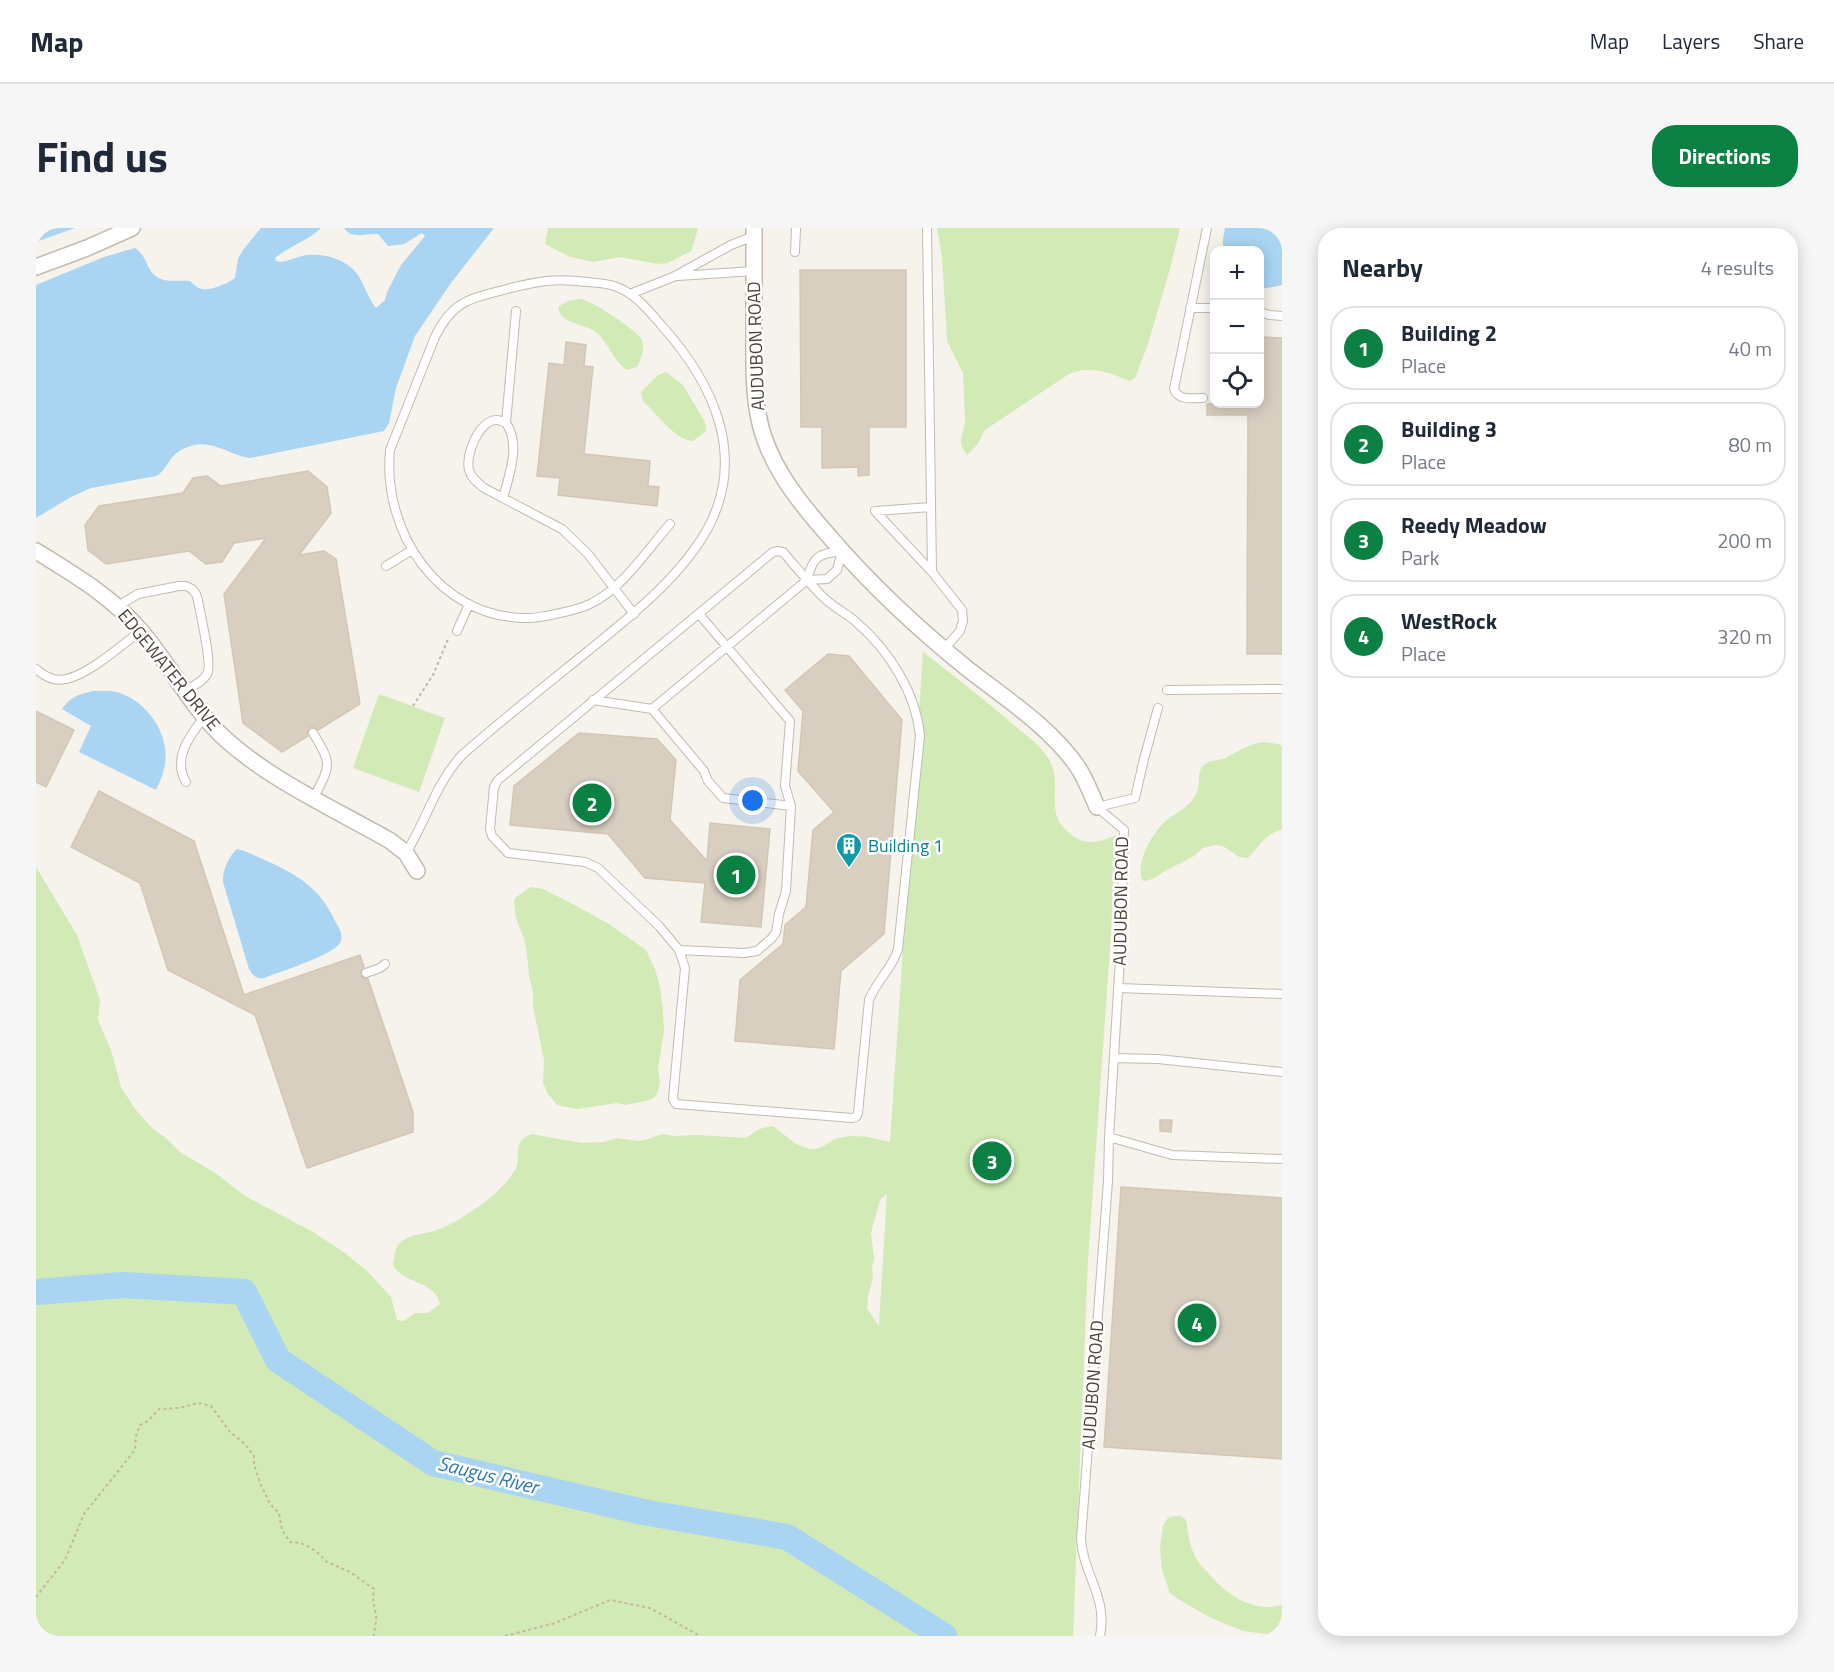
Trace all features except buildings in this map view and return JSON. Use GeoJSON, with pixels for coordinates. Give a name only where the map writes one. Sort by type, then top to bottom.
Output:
{"type":"FeatureCollection","features":[{"type":"Feature","properties":{"kind":"street"},"geometry":{"type":"LineString","coordinates":[[36,267],[132,228]]}},
{"type":"Feature","properties":{"kind":"street","name":"AUDUBON ROAD"},"geometry":{"type":"LineString","coordinates":[[754,232],[754,369],[758,416],[768,448],[784,479],[842,551],[891,602],[1059,744],[1078,768],[1096,807]]}},
{"type":"Feature","properties":{"kind":"street","name":"EDGEWATER DRIVE"},"geometry":{"type":"LineString","coordinates":[[36,551],[84,580],[118,606],[158,652],[184,692],[204,717],[234,747],[256,764],[389,840],[406,853],[417,871]]}},
{"type":"Feature","properties":{"kind":"lane"},"geometry":{"type":"LineString","coordinates":[[795,252],[796,228]]}},
{"type":"Feature","properties":{"kind":"lane"},"geometry":{"type":"LineString","coordinates":[[927,228],[932,572]]}},
{"type":"Feature","properties":{"kind":"lane"},"geometry":{"type":"LineString","coordinates":[[1203,398],[1180,398],[1174,389],[1207,228]]}},
{"type":"Feature","properties":{"kind":"lane"},"geometry":{"type":"LineString","coordinates":[[630,294],[673,277],[754,232]]}},
{"type":"Feature","properties":{"kind":"lane"},"geometry":{"type":"LineString","coordinates":[[673,277],[754,271]]}},
{"type":"Feature","properties":{"kind":"lane"},"geometry":{"type":"LineString","coordinates":[[406,853],[418,834],[443,780],[462,755],[634,614],[681,565],[707,530],[716,512],[726,461],[723,435],[712,400],[701,380],[672,337],[630,294],[614,286],[601,283],[560,279],[539,281],[468,300],[457,306],[447,316],[435,337],[390,450],[390,476],[394,507],[400,528],[412,550],[440,585],[469,604],[497,614],[529,618],[567,612],[601,598],[615,587],[670,524]]}},
{"type":"Feature","properties":{"kind":"lane"},"geometry":{"type":"LineString","coordinates":[[1190,308],[1210,308]]}},
{"type":"Feature","properties":{"kind":"lane"},"geometry":{"type":"LineString","coordinates":[[503,498],[513,449],[512,435],[506,423],[516,311]]}},
{"type":"Feature","properties":{"kind":"lane"},"geometry":{"type":"LineString","coordinates":[[1264,313],[1282,316]]}},
{"type":"Feature","properties":{"kind":"lane"},"geometry":{"type":"LineString","coordinates":[[506,423],[494,420],[473,442],[468,465],[476,481],[562,529],[588,554],[634,614]]}},
{"type":"Feature","properties":{"kind":"lane"},"geometry":{"type":"LineString","coordinates":[[931,507],[875,511],[932,572],[962,610],[963,621],[960,631],[944,649]]}},
{"type":"Feature","properties":{"kind":"lane"},"geometry":{"type":"LineString","coordinates":[[386,566],[412,550]]}},
{"type":"Feature","properties":{"kind":"lane"},"geometry":{"type":"LineString","coordinates":[[776,551],[783,552],[807,580],[828,602],[858,623],[896,669],[913,704],[921,736],[898,949],[893,962],[871,993],[868,1003],[858,1113],[856,1117],[843,1118],[676,1104],[673,1099],[685,968],[679,950],[647,913],[598,868],[585,862],[510,854],[504,850],[490,829],[493,790],[496,781],[776,551]]}},
{"type":"Feature","properties":{"kind":"lane"},"geometry":{"type":"LineString","coordinates":[[652,709],[807,580],[812,563],[822,553],[842,551],[837,570],[827,579],[807,580]]}},
{"type":"Feature","properties":{"kind":"lane"},"geometry":{"type":"LineString","coordinates":[[118,606],[135,595],[157,589],[182,586],[196,594],[209,669],[205,677],[184,692]]}},
{"type":"Feature","properties":{"kind":"lane"},"geometry":{"type":"LineString","coordinates":[[455,630],[469,604]]}},
{"type":"Feature","properties":{"kind":"lane"},"geometry":{"type":"LineString","coordinates":[[679,950],[744,953],[757,951],[776,932],[786,891],[791,806],[785,786],[790,721],[699,614]]}},
{"type":"Feature","properties":{"kind":"lane"},"geometry":{"type":"LineString","coordinates":[[36,669],[51,679],[65,680],[94,665],[141,631]]}},
{"type":"Feature","properties":{"kind":"lane"},"geometry":{"type":"LineString","coordinates":[[1167,690],[1282,689]]}},
{"type":"Feature","properties":{"kind":"lane"},"geometry":{"type":"LineString","coordinates":[[593,700],[652,709],[704,771],[708,781],[722,797],[791,806]]}},
{"type":"Feature","properties":{"kind":"lane"},"geometry":{"type":"LineString","coordinates":[[1096,807],[1136,798],[1158,708]]}},
{"type":"Feature","properties":{"kind":"lane"},"geometry":{"type":"LineString","coordinates":[[186,782],[181,769],[181,758],[189,737],[204,717]]}},
{"type":"Feature","properties":{"kind":"lane"},"geometry":{"type":"LineString","coordinates":[[313,733],[326,755],[328,766],[325,778],[314,797]]}},
{"type":"Feature","properties":{"kind":"lane","name":"AUDUBON ROAD"},"geometry":{"type":"LineString","coordinates":[[1096,807],[1124,830],[1119,988],[1108,1181],[1081,1539],[1082,1549],[1102,1608],[1100,1636]]}},
{"type":"Feature","properties":{"kind":"lane"},"geometry":{"type":"LineString","coordinates":[[366,973],[385,964]]}},
{"type":"Feature","properties":{"kind":"lane"},"geometry":{"type":"LineString","coordinates":[[1119,988],[1282,994]]}},
{"type":"Feature","properties":{"kind":"lane"},"geometry":{"type":"LineString","coordinates":[[1114,1058],[1158,1059],[1282,1072]]}},
{"type":"Feature","properties":{"kind":"lane"},"geometry":{"type":"LineString","coordinates":[[1109,1137],[1173,1155],[1282,1159]]}},
{"type":"Feature","properties":{"kind":"path"},"geometry":{"type":"LineString","coordinates":[[413,706],[433,675],[455,630]]}},
{"type":"Feature","properties":{"kind":"path"},"geometry":{"type":"LineString","coordinates":[[36,1597],[65,1560],[84,1514],[135,1450],[140,1425],[159,1409],[179,1408],[198,1403],[211,1406],[230,1432],[255,1456],[254,1465],[261,1485],[270,1504],[279,1513],[282,1530],[290,1542],[301,1543],[316,1551],[327,1562],[350,1572],[374,1590],[373,1608],[377,1617],[374,1636]]}},
{"type":"Feature","properties":{"kind":"path"},"geometry":{"type":"LineString","coordinates":[[505,1636],[555,1623],[610,1600],[651,1608],[700,1636]]}},
{"type":"Feature","properties":{"kind":"green space"},"geometry":{"type":"Polygon","coordinates":[[[548,228],[698,228],[691,251],[668,263],[659,264],[619,257],[594,262],[570,257],[545,244],[548,228]]]}},
{"type":"Feature","properties":{"kind":"green space"},"geometry":{"type":"Polygon","coordinates":[[[937,228],[1180,228],[1148,344],[1135,378],[1129,381],[1107,372],[1092,370],[1069,374],[985,430],[977,445],[967,455],[961,442],[965,422],[963,373],[947,341],[942,257],[937,228]]]}},
{"type":"Feature","properties":{"kind":"green space"},"geometry":{"type":"Polygon","coordinates":[[[580,299],[603,310],[639,336],[643,347],[637,367],[627,370],[599,335],[562,316],[559,306],[568,301],[580,299]]]}},
{"type":"Feature","properties":{"kind":"green space"},"geometry":{"type":"Polygon","coordinates":[[[666,372],[683,385],[705,422],[706,431],[693,441],[673,432],[643,401],[641,392],[658,375],[666,372]]]}},
{"type":"Feature","properties":{"kind":"green space"},"geometry":{"type":"Polygon","coordinates":[[[923,652],[1045,753],[1054,776],[1056,814],[1066,830],[1078,839],[1090,842],[1116,835],[1088,1260],[1073,1636],[36,1636],[36,867],[77,935],[100,1000],[98,1020],[111,1050],[121,1087],[135,1109],[152,1128],[181,1153],[214,1172],[245,1196],[313,1232],[345,1253],[368,1272],[391,1297],[397,1320],[404,1321],[415,1313],[428,1313],[440,1304],[437,1296],[426,1286],[405,1277],[393,1266],[397,1246],[410,1237],[449,1225],[491,1197],[516,1168],[521,1141],[532,1134],[581,1143],[603,1142],[617,1138],[638,1141],[662,1134],[746,1138],[759,1129],[773,1126],[796,1144],[813,1149],[820,1148],[836,1139],[852,1136],[890,1142],[923,652]],[[887,1194],[880,1200],[871,1233],[874,1259],[867,1308],[879,1324],[887,1194]]]}},
{"type":"Feature","properties":{"kind":"green space"},"geometry":{"type":"Polygon","coordinates":[[[379,694],[445,718],[419,792],[353,768],[379,694]]]}},
{"type":"Feature","properties":{"kind":"green space"},"geometry":{"type":"Polygon","coordinates":[[[1263,742],[1282,746],[1282,830],[1267,837],[1248,858],[1239,857],[1223,846],[1215,845],[1203,848],[1194,856],[1154,878],[1143,881],[1141,866],[1146,848],[1162,825],[1195,797],[1203,766],[1248,746],[1263,742]]]}},
{"type":"Feature","properties":{"kind":"green space"},"geometry":{"type":"Polygon","coordinates":[[[530,887],[543,889],[569,902],[609,924],[646,950],[655,969],[663,1010],[664,1031],[658,1069],[660,1083],[654,1098],[625,1105],[617,1103],[577,1109],[557,1105],[548,1094],[543,1083],[544,1060],[533,1006],[525,941],[516,918],[514,902],[515,898],[530,887]]]}},
{"type":"Feature","properties":{"kind":"green space"},"geometry":{"type":"Polygon","coordinates":[[[1181,1516],[1186,1520],[1196,1559],[1224,1589],[1251,1604],[1271,1607],[1282,1605],[1282,1633],[1266,1634],[1243,1631],[1211,1618],[1170,1593],[1162,1570],[1160,1548],[1163,1525],[1168,1518],[1181,1516]]]}},
{"type":"Feature","properties":{"kind":"water"},"geometry":{"type":"Polygon","coordinates":[[[36,228],[75,228],[36,242],[36,228]]]}},
{"type":"Feature","properties":{"kind":"water"},"geometry":{"type":"Polygon","coordinates":[[[261,228],[321,228],[280,254],[275,258],[276,261],[314,255],[328,256],[342,262],[358,275],[376,308],[385,300],[401,265],[425,236],[422,233],[404,244],[388,246],[378,234],[355,235],[344,228],[494,228],[451,283],[415,336],[396,388],[389,423],[384,431],[250,458],[215,446],[198,444],[178,452],[156,476],[91,488],[36,518],[36,285],[104,257],[135,248],[151,271],[160,278],[170,281],[190,281],[202,289],[214,288],[235,278],[238,259],[261,228]]]}},
{"type":"Feature","properties":{"kind":"water"},"geometry":{"type":"Polygon","coordinates":[[[1225,228],[1282,228],[1282,285],[1264,288],[1264,246],[1223,246],[1225,228]]]}},
{"type":"Feature","properties":{"kind":"water"},"geometry":{"type":"Polygon","coordinates":[[[93,691],[113,691],[127,696],[137,702],[153,719],[164,740],[166,752],[164,770],[156,790],[79,752],[91,726],[62,709],[75,697],[93,691]]]}},
{"type":"Feature","properties":{"kind":"water"},"geometry":{"type":"Polygon","coordinates":[[[237,849],[289,872],[315,891],[339,929],[340,943],[317,958],[264,978],[253,975],[249,969],[223,882],[227,864],[237,849]]]}},
{"type":"Feature","properties":{"kind":"waterway","name":"Saugus River"},"geometry":{"type":"LineString","coordinates":[[36,1292],[123,1285],[244,1292],[278,1360],[433,1463],[643,1512],[787,1537],[944,1636]]}},
{"type":"Feature","properties":{"kind":"place","name":"Building 3"},"geometry":{"type":"Point","coordinates":[592,803]}},
{"type":"Feature","properties":{"kind":"place","name":"Building 1"},"geometry":{"type":"Point","coordinates":[849,869]}},
{"type":"Feature","properties":{"kind":"place","name":"Building 2"},"geometry":{"type":"Point","coordinates":[736,875]}},
{"type":"Feature","properties":{"kind":"place","name":"Reedy Meadow"},"geometry":{"type":"Point","coordinates":[992,1161]}},
{"type":"Feature","properties":{"kind":"place","name":"WestRock"},"geometry":{"type":"Point","coordinates":[1197,1323]}}]}
